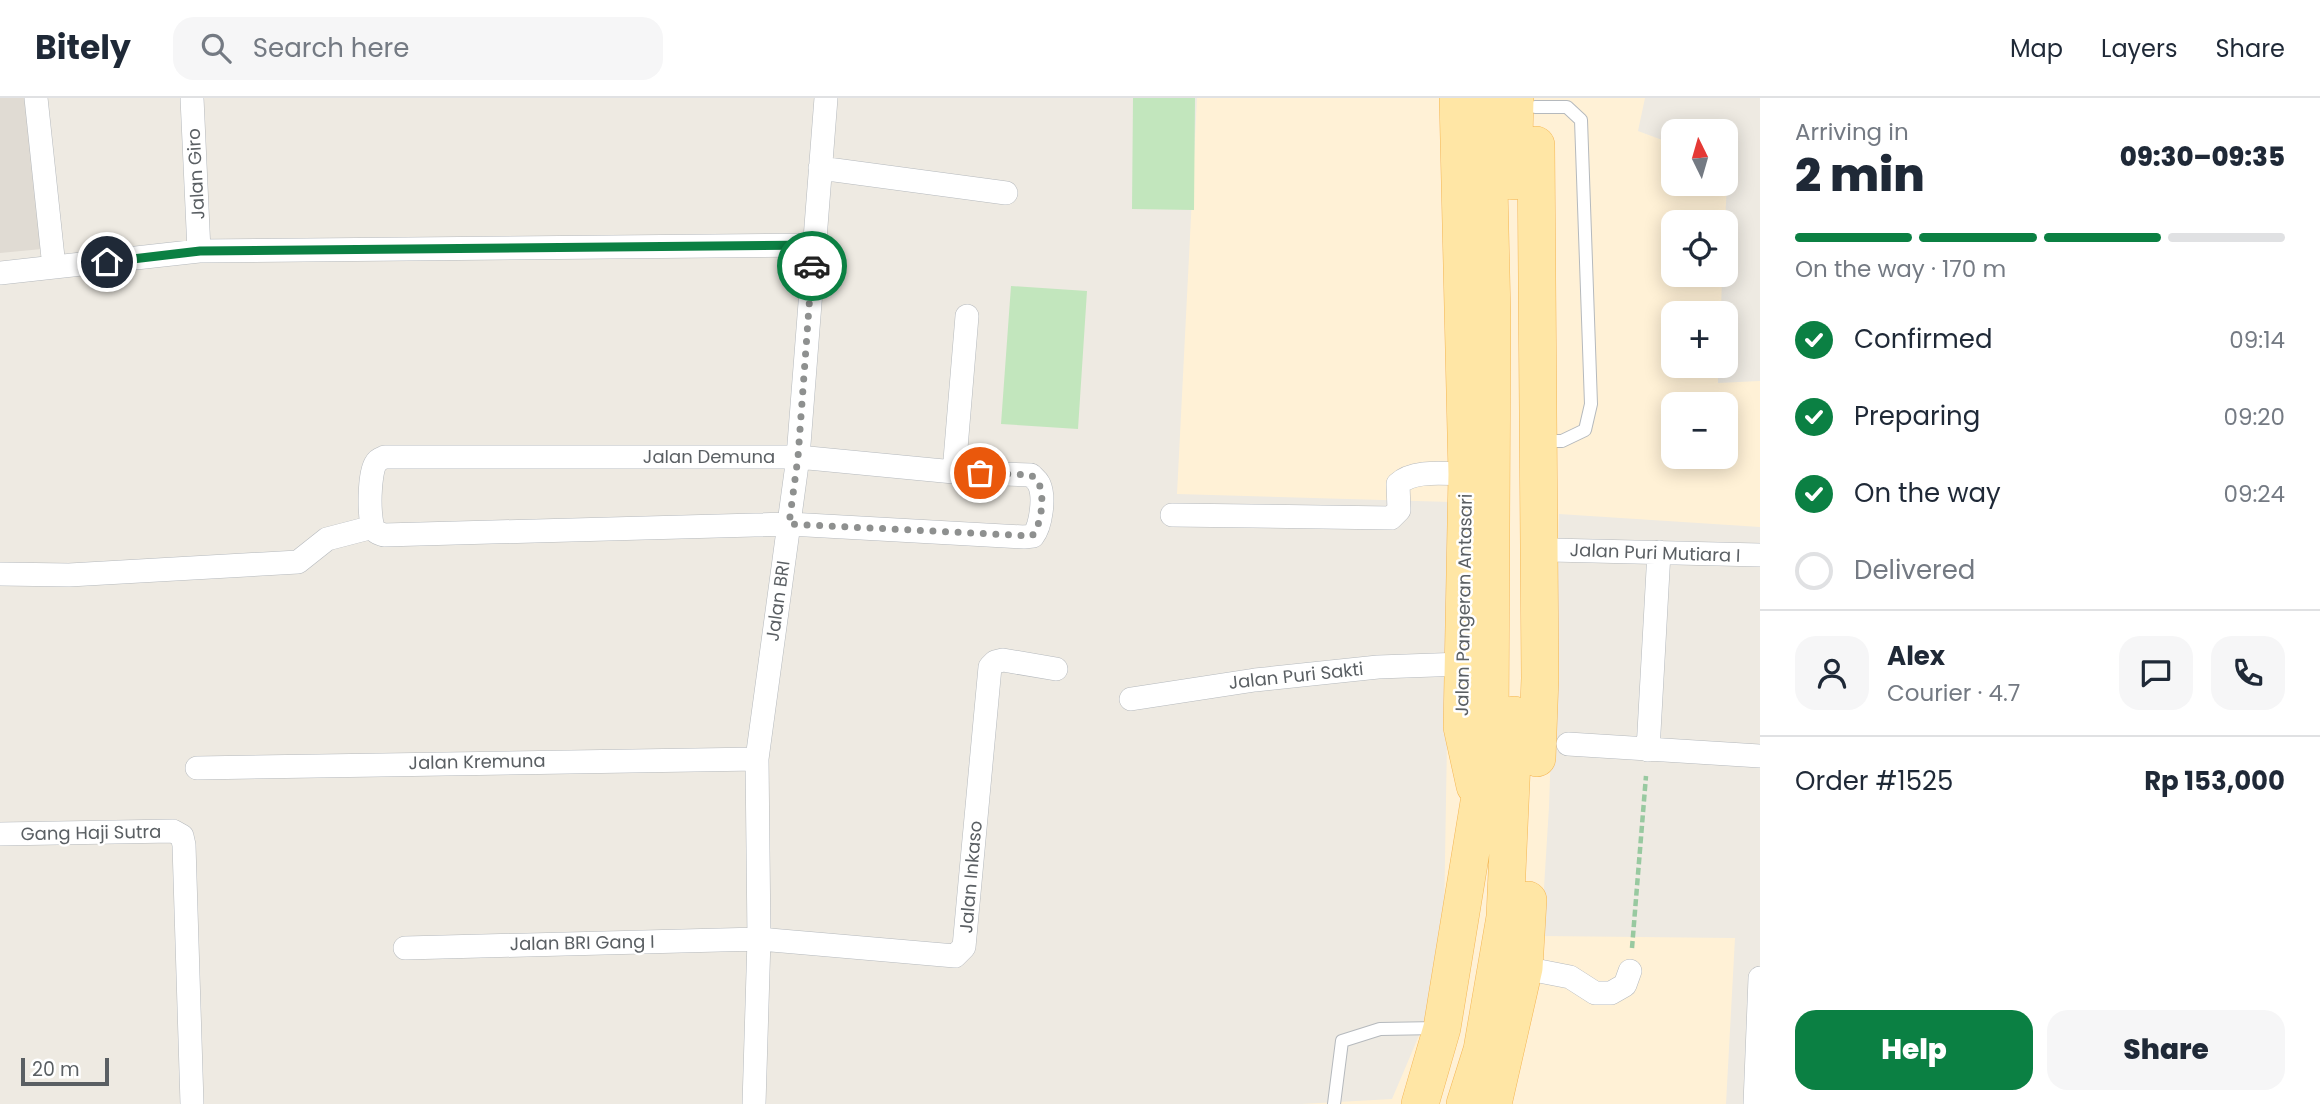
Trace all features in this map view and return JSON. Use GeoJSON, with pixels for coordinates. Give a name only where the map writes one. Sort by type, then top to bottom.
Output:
{"type":"FeatureCollection","features":[{"type":"Feature","properties":{"kind":"main road","name":"Jalan Pangeran Antasari"},"geometry":{"type":"LineString","coordinates":[[1420,1104],[1441,1028],[1480,804],[1462,727],[1467,474],[1458,98]]}},
{"type":"Feature","properties":{"kind":"main road"},"geometry":{"type":"LineString","coordinates":[[1480,804],[1490,735],[1492,316],[1487,98]]}},
{"type":"Feature","properties":{"kind":"main road"},"geometry":{"type":"LineString","coordinates":[[1493,1104],[1524,968],[1540,678],[1538,441],[1528,101]]}},
{"type":"Feature","properties":{"kind":"main road"},"geometry":{"type":"LineString","coordinates":[[1465,1104],[1482,1050],[1506,903],[1515,680],[1516,318],[1513,142],[1528,101]]}},
{"type":"Feature","properties":{"kind":"street"},"geometry":{"type":"LineString","coordinates":[[36,98],[54,267]]}},
{"type":"Feature","properties":{"kind":"street","name":"Jalan Giro"},"geometry":{"type":"LineString","coordinates":[[192,98],[200,251]]}},
{"type":"Feature","properties":{"kind":"street","name":"Jalan BRI"},"geometry":{"type":"LineString","coordinates":[[754,1104],[759,939],[757,759],[798,457],[826,98]]}},
{"type":"Feature","properties":{"kind":"street"},"geometry":{"type":"LineString","coordinates":[[820,168],[1006,193]]}},
{"type":"Feature","properties":{"kind":"street"},"geometry":{"type":"LineString","coordinates":[[0,273],[200,251],[814,245]]}},
{"type":"Feature","properties":{"kind":"street"},"geometry":{"type":"LineString","coordinates":[[954,472],[967,316]]}},
{"type":"Feature","properties":{"kind":"street","name":"Jalan Demuna"},"geometry":{"type":"LineString","coordinates":[[385,457],[798,457],[954,472],[1031,475],[1039,484],[1042,500],[1037,531],[1032,536],[1024,537],[789,524],[384,535],[376,533],[373,527],[370,496],[374,465],[377,460],[385,457]]}},
{"type":"Feature","properties":{"kind":"street"},"geometry":{"type":"LineString","coordinates":[[1172,516],[1391,518],[1399,510],[1398,484],[1405,477],[1467,474]]}},
{"type":"Feature","properties":{"kind":"street"},"geometry":{"type":"LineString","coordinates":[[0,574],[69,575],[298,562],[327,539],[373,527]]}},
{"type":"Feature","properties":{"kind":"street","name":"Jalan Puri Mutiara I"},"geometry":{"type":"LineString","coordinates":[[1551,550],[1760,555]]}},
{"type":"Feature","properties":{"kind":"street"},"geometry":{"type":"LineString","coordinates":[[1648,750],[1659,552]]}},
{"type":"Feature","properties":{"kind":"street","name":"Jalan Inkaso"},"geometry":{"type":"LineString","coordinates":[[759,939],[955,956],[961,953],[964,947],[990,667],[1003,660],[1056,668]]}},
{"type":"Feature","properties":{"kind":"street","name":"Jalan Puri Sakti"},"geometry":{"type":"LineString","coordinates":[[1130,699],[1255,680],[1378,667],[1462,664]]}},
{"type":"Feature","properties":{"kind":"street"},"geometry":{"type":"LineString","coordinates":[[1568,744],[1760,756]]}},
{"type":"Feature","properties":{"kind":"street","name":"Jalan Kremuna"},"geometry":{"type":"LineString","coordinates":[[197,768],[757,759]]}},
{"type":"Feature","properties":{"kind":"street","name":"Gang Haji Sutra"},"geometry":{"type":"LineString","coordinates":[[0,834],[173,831],[182,836],[192,1104]]}},
{"type":"Feature","properties":{"kind":"street","name":"Jalan BRI Gang I"},"geometry":{"type":"LineString","coordinates":[[405,948],[759,939]]}},
{"type":"Feature","properties":{"kind":"street"},"geometry":{"type":"LineString","coordinates":[[1524,968],[1570,977],[1595,993],[1611,993],[1625,985],[1630,971]]}},
{"type":"Feature","properties":{"kind":"street"},"geometry":{"type":"LineString","coordinates":[[1755,1104],[1760,978]]}},
{"type":"Feature","properties":{"kind":"lane"},"geometry":{"type":"LineString","coordinates":[[1528,101],[1567,107],[1581,120],[1591,404],[1585,430],[1562,441],[1538,441]]}},
{"type":"Feature","properties":{"kind":"lane"},"geometry":{"type":"LineString","coordinates":[[1334,1104],[1342,1041],[1380,1029],[1441,1028]]}},
{"type":"Feature","properties":{"kind":"path"},"geometry":{"type":"LineString","coordinates":[[1630,971],[1648,750]]}},
{"type":"Feature","properties":{"kind":"shaded area"},"geometry":{"type":"Polygon","coordinates":[[[0,98],[26,98],[42,249],[0,253],[0,98]]]}},
{"type":"Feature","properties":{"kind":"shaded area"},"geometry":{"type":"Polygon","coordinates":[[[1197,98],[1645,98],[1638,131],[1661,140],[1661,196],[1726,196],[1726,210],[1661,210],[1661,287],[1722,287],[1721,301],[1661,301],[1661,378],[1718,378],[1718,383],[1760,381],[1760,527],[1559,514],[1549,807],[1541,936],[1735,938],[1726,1104],[1301,1104],[1392,1099],[1443,979],[1451,502],[1177,494],[1197,98]]]}},
{"type":"Feature","properties":{"kind":"green space"},"geometry":{"type":"Polygon","coordinates":[[[1133,98],[1195,98],[1194,210],[1132,209],[1133,98]]]}},
{"type":"Feature","properties":{"kind":"green space"},"geometry":{"type":"Polygon","coordinates":[[[1011,286],[1087,291],[1078,429],[1001,424],[1011,286]]]}},
{"type":"Feature","properties":{"kind":"way so far"},"geometry":{"type":"LineString","coordinates":[[812,266],[798,457],[789,524],[1032,536],[1037,531],[1042,500],[1037,480],[1031,475],[980,473]]}},
{"type":"Feature","properties":{"kind":"route"},"geometry":{"type":"LineString","coordinates":[[107,262],[200,251],[814,245],[812,266]]}}]}
